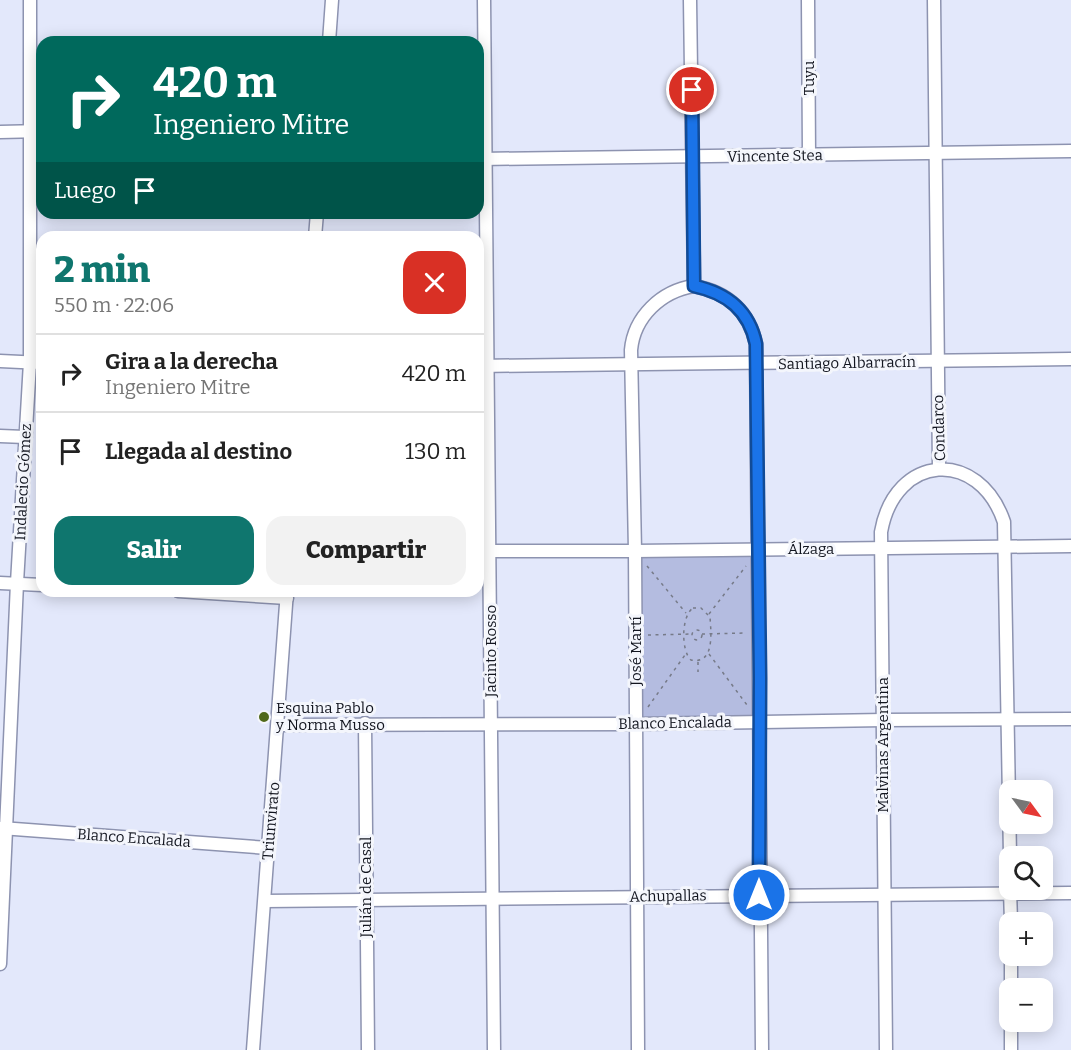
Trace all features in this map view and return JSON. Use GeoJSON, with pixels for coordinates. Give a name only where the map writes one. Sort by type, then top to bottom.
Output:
{"type":"FeatureCollection","features":[{"type":"Feature","properties":{"kind":"street","name":"Indalecio Gómez"},"geometry":{"type":"LineString","coordinates":[[0,964],[3,828],[25,437],[36,363],[36,131],[30,0]]}},
{"type":"Feature","properties":{"kind":"street"},"geometry":{"type":"LineString","coordinates":[[329,36],[332,0]]}},
{"type":"Feature","properties":{"kind":"street","name":"Jacinto Rosso"},"geometry":{"type":"LineString","coordinates":[[484,0],[484,36]]}},
{"type":"Feature","properties":{"kind":"street"},"geometry":{"type":"LineString","coordinates":[[690,0],[694,286],[720,295],[743,313],[753,331],[757,364],[759,895],[762,1050]]}},
{"type":"Feature","properties":{"kind":"street","name":"Tuyu"},"geometry":{"type":"LineString","coordinates":[[808,0],[809,155]]}},
{"type":"Feature","properties":{"kind":"street","name":"Condarco"},"geometry":{"type":"LineString","coordinates":[[934,0],[939,468],[967,476],[988,491],[996,502],[1004,522],[1010,846]]}},
{"type":"Feature","properties":{"kind":"street"},"geometry":{"type":"LineString","coordinates":[[0,132],[36,131]]}},
{"type":"Feature","properties":{"kind":"street","name":"Vincente Stea"},"geometry":{"type":"LineString","coordinates":[[484,159],[693,158],[1071,151]]}},
{"type":"Feature","properties":{"kind":"street","name":"José Martí"},"geometry":{"type":"LineString","coordinates":[[638,1050],[636,636],[630,363],[632,340],[642,318],[651,307],[675,290],[694,286]]}},
{"type":"Feature","properties":{"kind":"street","name":"Santiago Albarracín"},"geometry":{"type":"LineString","coordinates":[[484,366],[1071,359]]}},
{"type":"Feature","properties":{"kind":"street"},"geometry":{"type":"LineString","coordinates":[[0,361],[36,363]]}},
{"type":"Feature","properties":{"kind":"street"},"geometry":{"type":"LineString","coordinates":[[0,436],[25,437]]}},
{"type":"Feature","properties":{"kind":"street","name":"Malvinas Argentina"},"geometry":{"type":"LineString","coordinates":[[886,1050],[881,549],[884,516],[890,502],[909,481],[918,475],[939,468]]}},
{"type":"Feature","properties":{"kind":"street","name":"Álzaga"},"geometry":{"type":"LineString","coordinates":[[484,551],[1071,546]]}},
{"type":"Feature","properties":{"kind":"street","name":"Jacinto Rosso"},"geometry":{"type":"LineString","coordinates":[[484,551],[491,724],[494,1050]]}},
{"type":"Feature","properties":{"kind":"street"},"geometry":{"type":"LineString","coordinates":[[0,583],[36,585]]}},
{"type":"Feature","properties":{"kind":"street","name":"Triunvirato"},"geometry":{"type":"LineString","coordinates":[[254,1050],[287,597]]}},
{"type":"Feature","properties":{"kind":"street","name":"Blanco Encalada"},"geometry":{"type":"LineString","coordinates":[[279,725],[1071,719]]}},
{"type":"Feature","properties":{"kind":"street","name":"Julián de Casal"},"geometry":{"type":"LineString","coordinates":[[365,723],[368,1050]]}},
{"type":"Feature","properties":{"kind":"street","name":"Blanco Encalada"},"geometry":{"type":"LineString","coordinates":[[3,828],[268,848]]}},
{"type":"Feature","properties":{"kind":"street","name":"Achupallas"},"geometry":{"type":"LineString","coordinates":[[265,900],[884,895],[999,891]]}},
{"type":"Feature","properties":{"kind":"street","name":"Achupallas"},"geometry":{"type":"LineString","coordinates":[[1053,892],[1071,893]]}},
{"type":"Feature","properties":{"kind":"street"},"geometry":{"type":"LineString","coordinates":[[1011,1032],[1011,1050]]}},
{"type":"Feature","properties":{"kind":"path"},"geometry":{"type":"LineString","coordinates":[[709,615],[759,550]]}},
{"type":"Feature","properties":{"kind":"path"},"geometry":{"type":"LineString","coordinates":[[635,551],[687,614],[686,654],[691,660],[698,661],[708,653],[709,615],[705,610],[697,608],[687,614]]}},
{"type":"Feature","properties":{"kind":"path"},"geometry":{"type":"LineString","coordinates":[[636,636],[692,634],[697,630],[702,634],[759,633]]}},
{"type":"Feature","properties":{"kind":"path"},"geometry":{"type":"LineString","coordinates":[[692,634],[696,640],[701,638],[702,634]]}},
{"type":"Feature","properties":{"kind":"path"},"geometry":{"type":"LineString","coordinates":[[708,653],[747,705]]}},
{"type":"Feature","properties":{"kind":"path"},"geometry":{"type":"LineString","coordinates":[[649,706],[686,654]]}},
{"type":"Feature","properties":{"kind":"path"},"geometry":{"type":"LineString","coordinates":[[698,661],[698,672]]}},
{"type":"Feature","properties":{"kind":"shaded area"},"geometry":{"type":"Polygon","coordinates":[[[758,550],[760,722],[636,724],[635,551],[758,550]]]}},
{"type":"Feature","properties":{"kind":"place","name":"Esquina Pablo y Norma Musso"},"geometry":{"type":"Point","coordinates":[264,717]}},
{"type":"Feature","properties":{"kind":"route"},"geometry":{"type":"LineString","coordinates":[[692,90],[694,286],[714,291],[736,306],[750,323],[756,344],[760,678],[759,895]]}}]}
